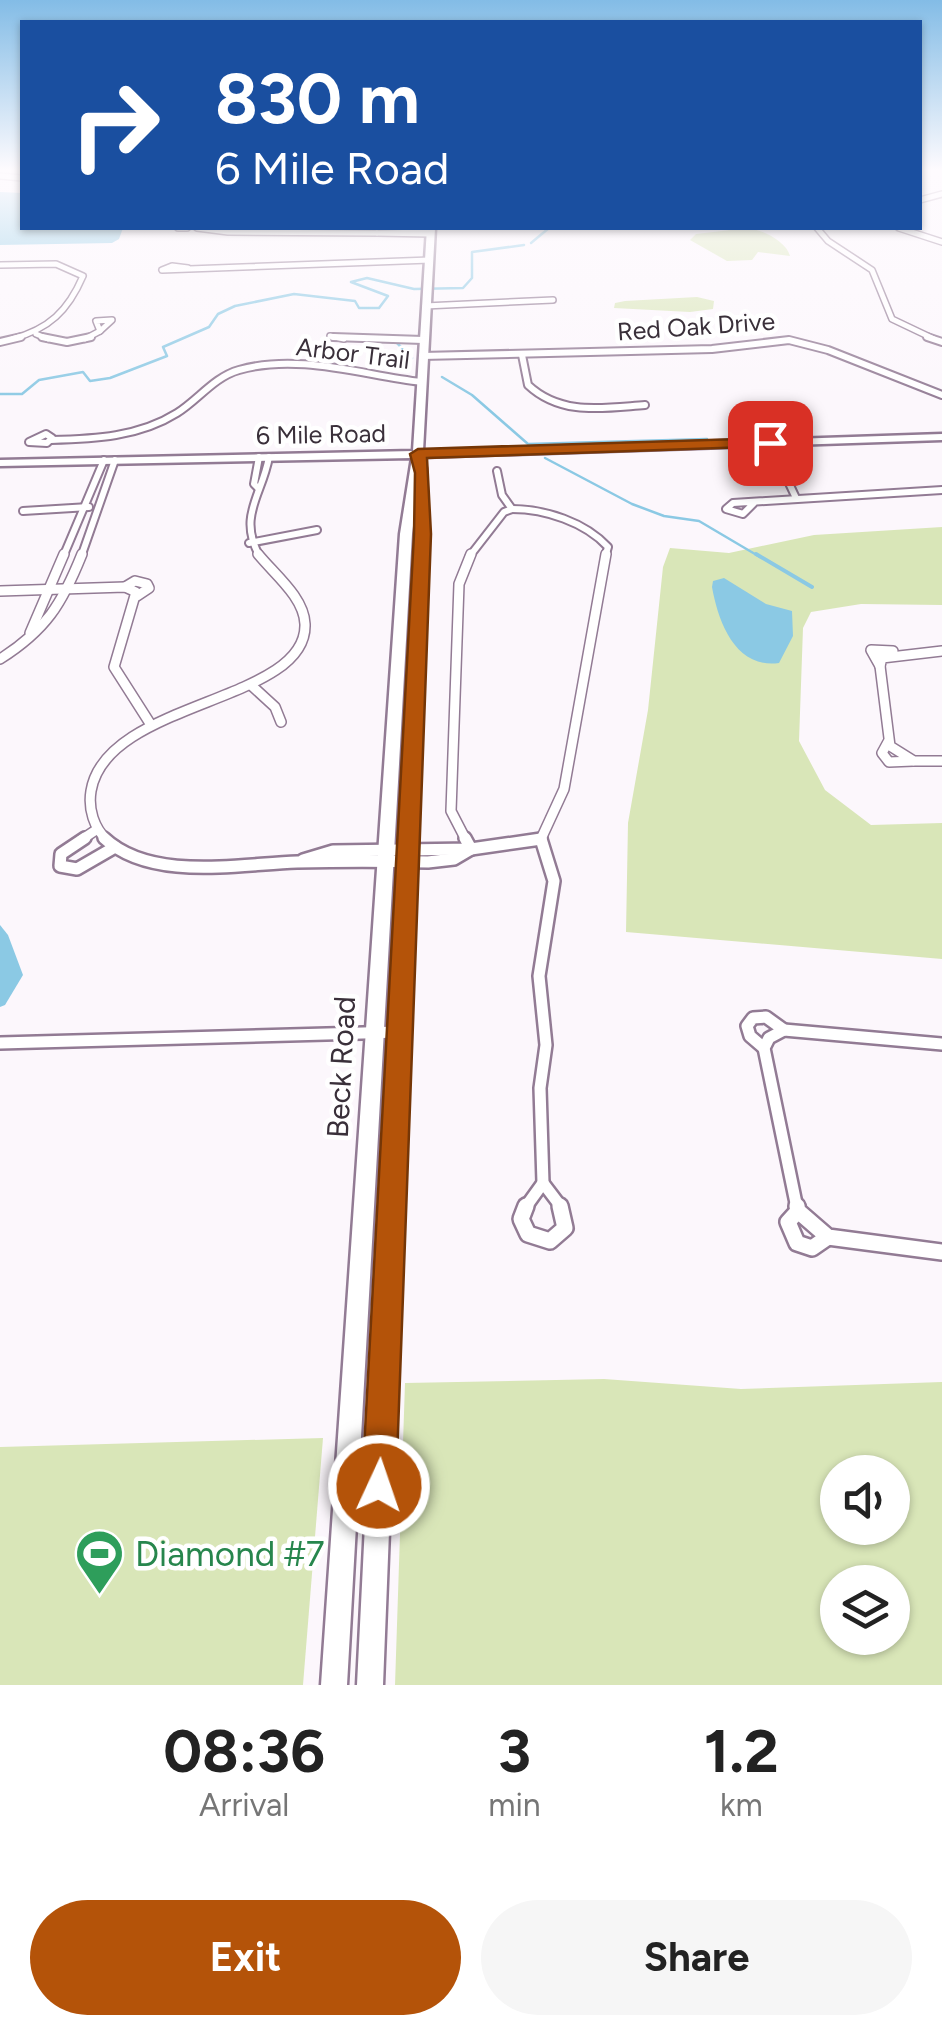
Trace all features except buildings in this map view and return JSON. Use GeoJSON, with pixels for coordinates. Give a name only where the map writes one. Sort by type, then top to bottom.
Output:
{"type":"FeatureCollection","features":[{"type":"Feature","properties":{"kind":"main road","name":"Beck Road"},"geometry":{"type":"LineString","coordinates":[[334,1685],[406,534],[418,454],[430,249]]}},
{"type":"Feature","properties":{"kind":"main road","name":"6 Mile Road"},"geometry":{"type":"LineString","coordinates":[[0,463],[942,437]]}},
{"type":"Feature","properties":{"kind":"main road","name":"Beck Road"},"geometry":{"type":"LineString","coordinates":[[370,1685],[422,534],[422,473],[418,454]]}},
{"type":"Feature","properties":{"kind":"street"},"geometry":{"type":"LineString","coordinates":[[840,249],[870,268],[882,287],[884,307],[891,318],[942,342]]}},
{"type":"Feature","properties":{"kind":"street"},"geometry":{"type":"LineString","coordinates":[[188,268],[430,260]]}},
{"type":"Feature","properties":{"kind":"street"},"geometry":{"type":"LineString","coordinates":[[0,265],[56,264],[83,276],[58,320],[36,334],[0,342]]}},
{"type":"Feature","properties":{"kind":"street"},"geometry":{"type":"LineString","coordinates":[[425,306],[552,300]]}},
{"type":"Feature","properties":{"kind":"street"},"geometry":{"type":"LineString","coordinates":[[36,334],[64,342],[90,338],[100,332]]}},
{"type":"Feature","properties":{"kind":"street"},"geometry":{"type":"LineString","coordinates":[[330,336],[348,340],[423,340]]}},
{"type":"Feature","properties":{"kind":"street","name":"Red Oak Drive"},"geometry":{"type":"LineString","coordinates":[[422,360],[475,361],[522,354],[712,349],[757,340],[787,340],[814,346],[908,386],[942,395]]}},
{"type":"Feature","properties":{"kind":"street"},"geometry":{"type":"LineString","coordinates":[[522,354],[528,384],[552,402],[583,408],[646,404]]}},
{"type":"Feature","properties":{"kind":"street","name":"Arbor Trail"},"geometry":{"type":"LineString","coordinates":[[51,440],[119,436],[172,416],[216,380],[250,367],[288,364],[421,382]]}},
{"type":"Feature","properties":{"kind":"street"},"geometry":{"type":"LineString","coordinates":[[21,646],[36,625],[119,436]]}},
{"type":"Feature","properties":{"kind":"street"},"geometry":{"type":"LineString","coordinates":[[0,659],[21,646],[50,618],[65,589],[100,507],[107,460],[105,438]]}},
{"type":"Feature","properties":{"kind":"street"},"geometry":{"type":"LineString","coordinates":[[770,443],[796,498]]}},
{"type":"Feature","properties":{"kind":"street"},"geometry":{"type":"LineString","coordinates":[[264,457],[264,484],[258,488],[246,524],[249,542],[294,592],[304,624],[302,636],[284,664],[251,685],[152,725],[103,760],[90,789],[90,813],[96,830],[115,847],[158,863],[298,862],[387,855],[454,859],[471,849],[541,839]]}},
{"type":"Feature","properties":{"kind":"street"},"geometry":{"type":"LineString","coordinates":[[497,471],[502,496],[512,508]]}},
{"type":"Feature","properties":{"kind":"street"},"geometry":{"type":"LineString","coordinates":[[756,502],[942,490]]}},
{"type":"Feature","properties":{"kind":"street"},"geometry":{"type":"LineString","coordinates":[[23,511],[100,507]]}},
{"type":"Feature","properties":{"kind":"street"},"geometry":{"type":"LineString","coordinates":[[471,849],[455,824],[450,800],[459,584],[464,562],[504,512],[512,508],[540,512],[594,533],[608,546],[595,587],[573,752],[558,808],[541,839],[554,881],[539,976],[546,1044],[540,1088],[543,1183]]}},
{"type":"Feature","properties":{"kind":"street"},"geometry":{"type":"LineString","coordinates":[[249,542],[318,530]]}},
{"type":"Feature","properties":{"kind":"street"},"geometry":{"type":"LineString","coordinates":[[0,591],[124,587],[137,596],[114,667],[152,725]]}},
{"type":"Feature","properties":{"kind":"street"},"geometry":{"type":"LineString","coordinates":[[942,651],[885,656],[880,666],[888,742],[882,753],[889,762],[899,764],[942,761]]}},
{"type":"Feature","properties":{"kind":"street"},"geometry":{"type":"LineString","coordinates":[[251,685],[276,706],[281,722]]}},
{"type":"Feature","properties":{"kind":"street"},"geometry":{"type":"LineString","coordinates":[[96,830],[61,854],[60,866],[77,869],[115,847]]}},
{"type":"Feature","properties":{"kind":"street"},"geometry":{"type":"LineString","coordinates":[[942,1044],[784,1030],[766,1016],[753,1018],[748,1026],[750,1036],[764,1048],[798,1212],[828,1237],[942,1252]]}},
{"type":"Feature","properties":{"kind":"street"},"geometry":{"type":"LineString","coordinates":[[764,1048],[769,1038],[784,1030]]}},
{"type":"Feature","properties":{"kind":"street"},"geometry":{"type":"LineString","coordinates":[[0,1043],[400,1032]]}},
{"type":"Feature","properties":{"kind":"street"},"geometry":{"type":"LineString","coordinates":[[798,1212],[788,1222],[789,1236],[798,1245],[812,1248],[828,1237]]}},
{"type":"Feature","properties":{"kind":"green space"},"geometry":{"type":"Polygon","coordinates":[[[705,249],[786,249],[790,256],[758,252],[752,260],[727,261],[705,249]]]}},
{"type":"Feature","properties":{"kind":"green space"},"geometry":{"type":"Polygon","coordinates":[[[697,297],[714,301],[713,309],[690,312],[614,308],[615,303],[625,301],[697,297]]]}},
{"type":"Feature","properties":{"kind":"green space"},"geometry":{"type":"Polygon","coordinates":[[[942,527],[942,605],[861,604],[811,612],[803,628],[799,741],[825,790],[871,825],[942,823],[942,959],[626,932],[628,823],[648,710],[663,567],[670,548],[729,553],[814,535],[942,527]]]}},
{"type":"Feature","properties":{"kind":"green space"},"geometry":{"type":"Polygon","coordinates":[[[604,1379],[741,1389],[942,1382],[942,1685],[395,1685],[405,1383],[604,1379]]]}},
{"type":"Feature","properties":{"kind":"green space"},"geometry":{"type":"Polygon","coordinates":[[[323,1438],[303,1685],[0,1685],[0,1447],[323,1438]]]}},
{"type":"Feature","properties":{"kind":"water"},"geometry":{"type":"Polygon","coordinates":[[[724,578],[766,604],[792,611],[793,636],[779,663],[751,658],[731,640],[712,587],[713,581],[724,578]]]}},
{"type":"Feature","properties":{"kind":"water"},"geometry":{"type":"Polygon","coordinates":[[[0,925],[8,935],[23,975],[0,1007],[0,925]]]}},
{"type":"Feature","properties":{"kind":"waterway"},"geometry":{"type":"LineString","coordinates":[[0,394],[22,394],[39,380],[83,372],[90,381],[110,378],[167,356],[163,347],[209,327],[218,314],[235,306],[294,294],[355,301],[359,308],[379,308],[388,296],[351,282],[367,278],[414,289],[463,288],[472,278],[472,252],[497,249]]}},
{"type":"Feature","properties":{"kind":"waterway"},"geometry":{"type":"LineString","coordinates":[[397,343],[412,358]]}},
{"type":"Feature","properties":{"kind":"waterway"},"geometry":{"type":"LineString","coordinates":[[442,377],[472,395],[528,444],[707,439]]}},
{"type":"Feature","properties":{"kind":"waterway"},"geometry":{"type":"LineString","coordinates":[[545,458],[632,504],[664,516],[699,521],[760,557]]}},
{"type":"Feature","properties":{"kind":"waterway"},"geometry":{"type":"LineString","coordinates":[[756,554],[812,587]]}},
{"type":"Feature","properties":{"kind":"place","name":"Diamond #7"},"geometry":{"type":"Point","coordinates":[100,1596]}},
{"type":"Feature","properties":{"kind":"route"},"geometry":{"type":"LineString","coordinates":[[379,1486],[422,534],[422,473],[418,454],[770,443]]}}]}
